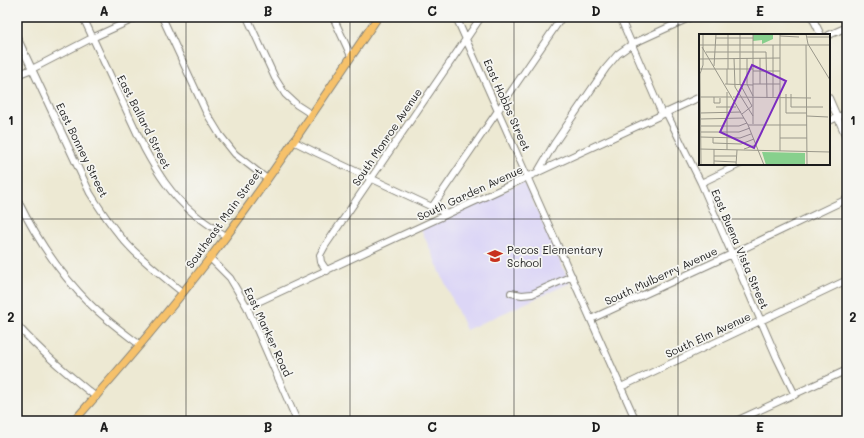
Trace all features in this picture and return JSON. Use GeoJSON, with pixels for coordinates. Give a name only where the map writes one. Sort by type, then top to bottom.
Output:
{"type":"FeatureCollection","features":[{"type":"Feature","properties":{"kind":"main road","name":"Southeast Main Street"},"geometry":{"type":"LineString","coordinates":[[74,421],[140,345],[210,258],[267,179],[378,17]]}},
{"type":"Feature","properties":{"kind":"street","name":"East Ballard Street"},"geometry":{"type":"LineString","coordinates":[[83,17],[154,167],[179,200],[206,223],[226,236]]}},
{"type":"Feature","properties":{"kind":"street"},"geometry":{"type":"LineString","coordinates":[[17,75],[138,17]]}},
{"type":"Feature","properties":{"kind":"street"},"geometry":{"type":"LineString","coordinates":[[162,17],[206,112],[220,136],[235,154],[267,179]]}},
{"type":"Feature","properties":{"kind":"street"},"geometry":{"type":"LineString","coordinates":[[247,17],[275,78],[285,94],[297,105],[312,114]]}},
{"type":"Feature","properties":{"kind":"street"},"geometry":{"type":"LineString","coordinates":[[333,17],[351,56]]}},
{"type":"Feature","properties":{"kind":"street","name":"East Hobbs Street"},"geometry":{"type":"LineString","coordinates":[[456,17],[636,421]]}},
{"type":"Feature","properties":{"kind":"street","name":"South Monroe Avenue"},"geometry":{"type":"LineString","coordinates":[[327,271],[321,262],[320,255],[325,246],[481,17]]}},
{"type":"Feature","properties":{"kind":"street"},"geometry":{"type":"LineString","coordinates":[[434,205],[562,17]]}},
{"type":"Feature","properties":{"kind":"street","name":"East Buena Vista Street"},"geometry":{"type":"LineString","coordinates":[[620,17],[664,113],[701,183],[761,321],[795,394]]}},
{"type":"Feature","properties":{"kind":"street"},"geometry":{"type":"LineString","coordinates":[[536,173],[606,68],[618,54],[632,44],[691,17]]}},
{"type":"Feature","properties":{"kind":"street"},"geometry":{"type":"LineString","coordinates":[[812,17],[820,34]]}},
{"type":"Feature","properties":{"kind":"street"},"geometry":{"type":"LineString","coordinates":[[830,36],[847,27]]}},
{"type":"Feature","properties":{"kind":"street","name":"East Bonney Street"},"geometry":{"type":"LineString","coordinates":[[17,37],[90,194],[118,234],[134,252],[182,292]]}},
{"type":"Feature","properties":{"kind":"street","name":"South Garden Avenue"},"geometry":{"type":"LineString","coordinates":[[248,307],[699,97]]}},
{"type":"Feature","properties":{"kind":"street"},"geometry":{"type":"LineString","coordinates":[[830,100],[847,139]]}},
{"type":"Feature","properties":{"kind":"street"},"geometry":{"type":"LineString","coordinates":[[830,121],[847,113]]}},
{"type":"Feature","properties":{"kind":"street"},"geometry":{"type":"LineString","coordinates":[[293,141],[434,205],[447,214]]}},
{"type":"Feature","properties":{"kind":"street"},"geometry":{"type":"LineString","coordinates":[[701,183],[738,165]]}},
{"type":"Feature","properties":{"kind":"street","name":"South Mulberry Avenue"},"geometry":{"type":"LineString","coordinates":[[591,319],[847,199]]}},
{"type":"Feature","properties":{"kind":"street"},"geometry":{"type":"LineString","coordinates":[[17,200],[36,236],[70,283],[102,314],[140,345]]}},
{"type":"Feature","properties":{"kind":"street","name":"East Marker Road"},"geometry":{"type":"LineString","coordinates":[[210,258],[230,278],[248,307],[297,421]]}},
{"type":"Feature","properties":{"kind":"street"},"geometry":{"type":"LineString","coordinates":[[511,293],[522,295],[532,294],[572,276]]}},
{"type":"Feature","properties":{"kind":"street","name":"South Elm Avenue"},"geometry":{"type":"LineString","coordinates":[[621,387],[847,280]]}},
{"type":"Feature","properties":{"kind":"street"},"geometry":{"type":"LineString","coordinates":[[17,325],[49,358],[96,397]]}},
{"type":"Feature","properties":{"kind":"street"},"geometry":{"type":"LineString","coordinates":[[736,421],[847,370]]}},
{"type":"Feature","properties":{"kind":"shaded area","name":"Pecos Elementary School"},"geometry":{"type":"Polygon","coordinates":[[[524,182],[570,283],[466,330],[421,229],[524,182]]]}},
{"type":"Feature","properties":{"kind":"place","name":"Pecos Elementary School"},"geometry":{"type":"Point","coordinates":[495,256]}}]}
